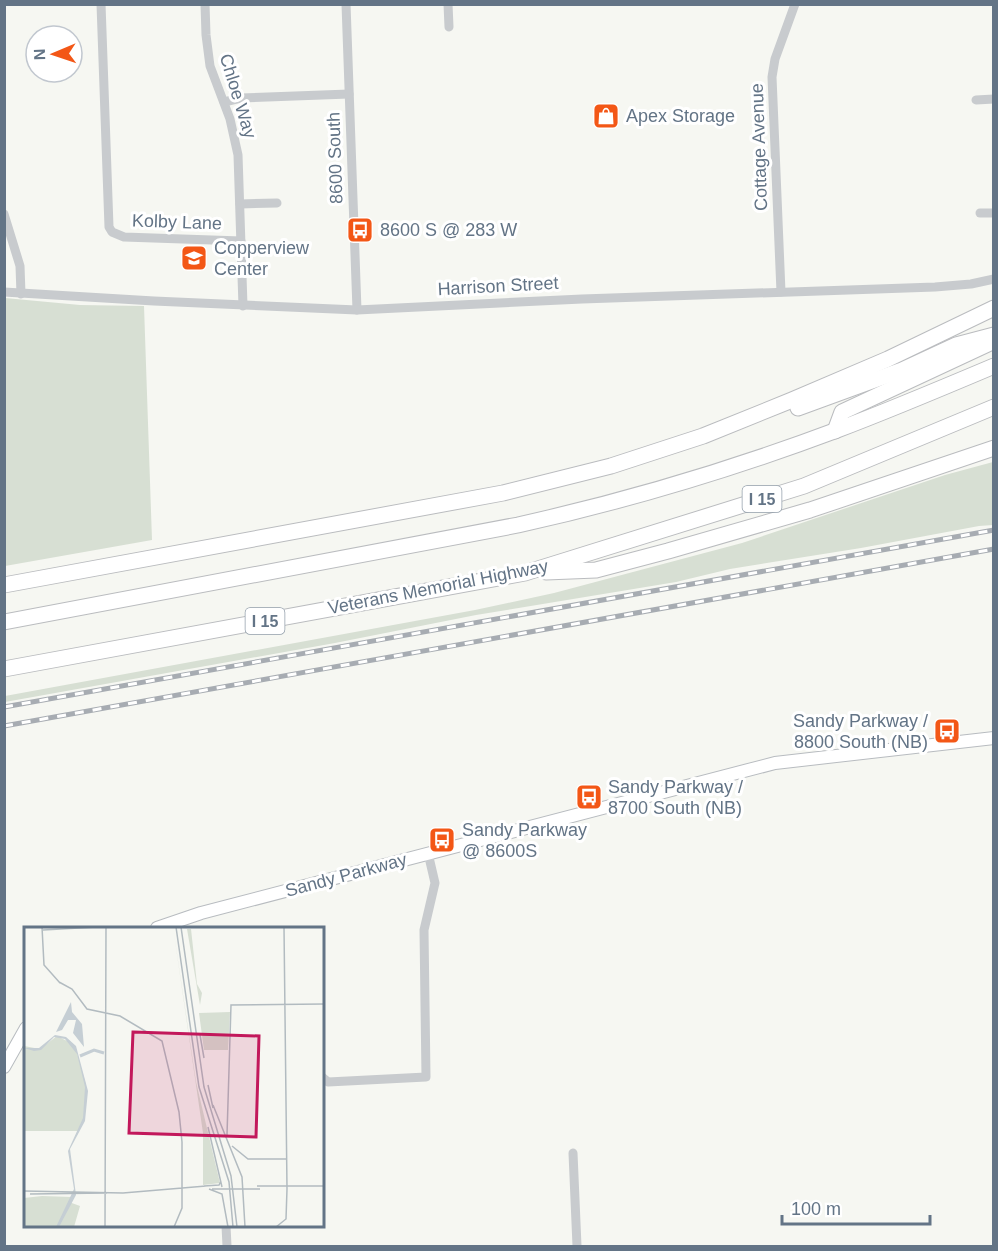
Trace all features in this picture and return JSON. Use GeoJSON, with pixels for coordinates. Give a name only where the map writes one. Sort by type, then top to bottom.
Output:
{"type":"FeatureCollection","features":[{"type":"Feature","properties":{"kind":"highway"},"geometry":{"type":"LineString","coordinates":[[4,585],[503,493],[610,466],[703,436],[841,380],[993,308]]}},
{"type":"Feature","properties":{"kind":"highway"},"geometry":{"type":"LineString","coordinates":[[659,451],[686,449],[902,370],[956,345],[993,335]]}},
{"type":"Feature","properties":{"kind":"highway"},"geometry":{"type":"LineString","coordinates":[[835,431],[842,412],[993,341]]}},
{"type":"Feature","properties":{"kind":"highway","name":"I 15"},"geometry":{"type":"LineString","coordinates":[[4,622],[574,513],[668,487],[835,431],[993,366]]}},
{"type":"Feature","properties":{"kind":"highway","name":"Veterans Memorial Highway"},"geometry":{"type":"LineString","coordinates":[[4,669],[525,573],[804,486],[993,407]]}},
{"type":"Feature","properties":{"kind":"highway"},"geometry":{"type":"LineString","coordinates":[[525,573],[596,570],[810,510],[993,448]]}},
{"type":"Feature","properties":{"kind":"main road","name":"Sandy Parkway"},"geometry":{"type":"LineString","coordinates":[[163,927],[181,924],[201,913],[775,763],[993,738]]}},
{"type":"Feature","properties":{"kind":"main road"},"geometry":{"type":"LineString","coordinates":[[4,1067],[24,1032]]}},
{"type":"Feature","properties":{"kind":"street","name":"Kolby Lane"},"geometry":{"type":"LineString","coordinates":[[101,4],[107,220],[112,232],[124,237],[241,241]]}},
{"type":"Feature","properties":{"kind":"street","name":"Chloe Way"},"geometry":{"type":"LineString","coordinates":[[205,4],[209,58],[235,135],[238,155],[243,306]]}},
{"type":"Feature","properties":{"kind":"street","name":"8600 South"},"geometry":{"type":"LineString","coordinates":[[346,4],[357,310]]}},
{"type":"Feature","properties":{"kind":"street"},"geometry":{"type":"LineString","coordinates":[[448,4],[449,27]]}},
{"type":"Feature","properties":{"kind":"street","name":"Cottage Avenue"},"geometry":{"type":"LineString","coordinates":[[781,292],[772,77],[775,59],[795,4]]}},
{"type":"Feature","properties":{"kind":"street"},"geometry":{"type":"LineString","coordinates":[[224,102],[241,98],[349,94]]}},
{"type":"Feature","properties":{"kind":"street"},"geometry":{"type":"LineString","coordinates":[[976,100],[993,99]]}},
{"type":"Feature","properties":{"kind":"street"},"geometry":{"type":"LineString","coordinates":[[240,204],[277,203]]}},
{"type":"Feature","properties":{"kind":"street"},"geometry":{"type":"LineString","coordinates":[[980,213],[993,213]]}},
{"type":"Feature","properties":{"kind":"street"},"geometry":{"type":"LineString","coordinates":[[4,214],[21,266],[21,294]]}},
{"type":"Feature","properties":{"kind":"street","name":"Harrison Street"},"geometry":{"type":"LineString","coordinates":[[4,292],[243,306],[357,310],[953,286],[993,279]]}},
{"type":"Feature","properties":{"kind":"street"},"geometry":{"type":"LineString","coordinates":[[324,1079],[328,1082],[426,1077],[424,930],[435,883],[428,853]]}},
{"type":"Feature","properties":{"kind":"street"},"geometry":{"type":"LineString","coordinates":[[573,1153],[577,1246]]}},
{"type":"Feature","properties":{"kind":"street"},"geometry":{"type":"LineString","coordinates":[[226,1227],[227,1246]]}},
{"type":"Feature","properties":{"kind":"shaded area"},"geometry":{"type":"Polygon","coordinates":[[[5,298],[80,305],[144,306],[152,540],[5,566],[5,298]]]}},
{"type":"Feature","properties":{"kind":"shaded area"},"geometry":{"type":"Polygon","coordinates":[[[993,462],[993,525],[730,569],[676,582],[476,615],[335,643],[5,702],[5,696],[475,610],[554,593],[742,543],[945,475],[993,462]]]}},
{"type":"Feature","properties":{"kind":"railway"},"geometry":{"type":"LineString","coordinates":[[4,707],[994,530]]}},
{"type":"Feature","properties":{"kind":"railway"},"geometry":{"type":"LineString","coordinates":[[4,726],[994,549]]}},
{"type":"Feature","properties":{"kind":"place","name":"Apex Storage"},"geometry":{"type":"Point","coordinates":[606,116]}},
{"type":"Feature","properties":{"kind":"place","name":"8600 S @ 283 W"},"geometry":{"type":"Point","coordinates":[360,230]}},
{"type":"Feature","properties":{"kind":"place","name":"Copperview Center"},"geometry":{"type":"Point","coordinates":[194,258]}},
{"type":"Feature","properties":{"kind":"place","name":"Sandy Parkway / 8800 South (NB)"},"geometry":{"type":"Point","coordinates":[947,731]}},
{"type":"Feature","properties":{"kind":"place","name":"Sandy Parkway / 8700 South (NB)"},"geometry":{"type":"Point","coordinates":[589,797]}},
{"type":"Feature","properties":{"kind":"place","name":"Sandy Parkway @ 8600S"},"geometry":{"type":"Point","coordinates":[442,840]}}]}
